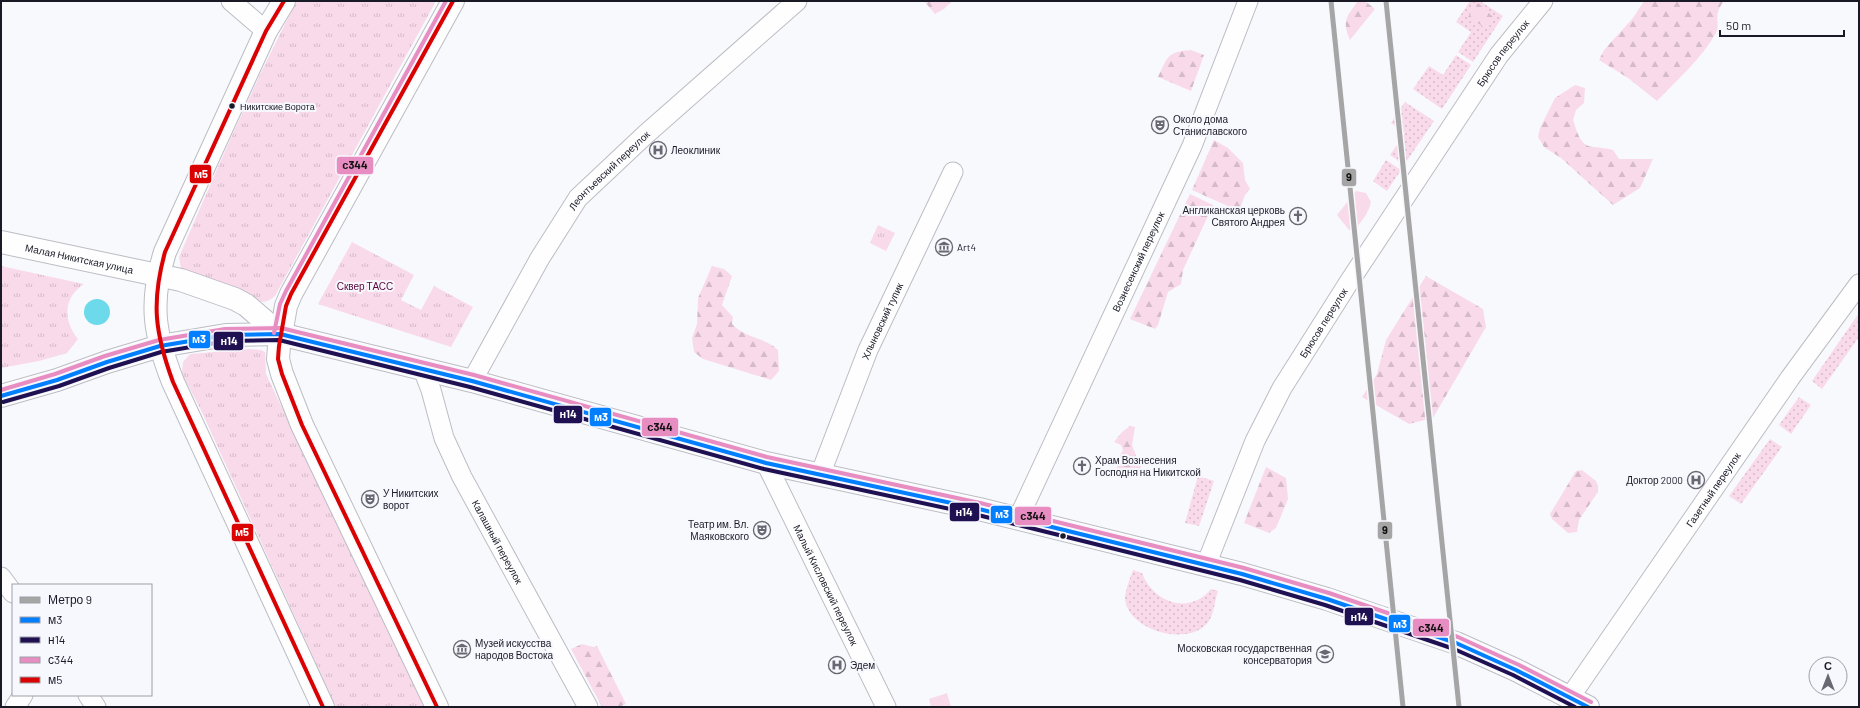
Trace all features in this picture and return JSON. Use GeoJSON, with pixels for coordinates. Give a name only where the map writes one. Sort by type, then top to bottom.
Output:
{"type":"FeatureCollection","features":[{"type":"Feature","properties":{"kind":"street"},"geometry":{"type":"LineString","coordinates":[[232,1],[266,31]]}},
{"type":"Feature","properties":{"kind":"street"},"geometry":{"type":"LineString","coordinates":[[284,1],[266,31],[165,252],[158,275],[154,310],[160,346],[173,382],[323,707]]}},
{"type":"Feature","properties":{"kind":"street"},"geometry":{"type":"LineString","coordinates":[[437,707],[302,425],[278,359],[280,334],[286,306],[291,294],[453,1]]}},
{"type":"Feature","properties":{"kind":"street","name":"Леонтьевский переулок"},"geometry":{"type":"LineString","coordinates":[[472,381],[540,258],[578,198],[645,135],[797,1]]}},
{"type":"Feature","properties":{"kind":"street","name":"Вознесенский переулок"},"geometry":{"type":"LineString","coordinates":[[1018,519],[1192,146],[1248,1]]}},
{"type":"Feature","properties":{"kind":"street","name":"Брюсов переулок"},"geometry":{"type":"LineString","coordinates":[[1206,565],[1255,441],[1282,388],[1349,282],[1499,55],[1543,1]]}},
{"type":"Feature","properties":{"kind":"street","name":"Хлыновский тупик"},"geometry":{"type":"LineString","coordinates":[[820,475],[868,350],[953,172]]}},
{"type":"Feature","properties":{"kind":"street","name":"Малая Никитская улица"},"geometry":{"type":"LineString","coordinates":[[1,242],[180,280],[235,299],[246,305],[280,334]]}},
{"type":"Feature","properties":{"kind":"street","name":"Газетный переулок"},"geometry":{"type":"LineString","coordinates":[[1579,702],[1790,378],[1859,284]]}},
{"type":"Feature","properties":{"kind":"street"},"geometry":{"type":"LineString","coordinates":[[1,396],[57,380],[107,362],[160,346],[226,335],[280,334],[472,381],[766,463],[1018,519],[1206,565],[1327,599],[1456,643],[1579,702]]}},
{"type":"Feature","properties":{"kind":"street","name":"Калашный переулок"},"geometry":{"type":"LineString","coordinates":[[423,369],[431,390],[444,438],[462,477],[588,707]]}},
{"type":"Feature","properties":{"kind":"street","name":"Малый Кисловский переулок"},"geometry":{"type":"LineString","coordinates":[[766,463],[886,707]]}},
{"type":"Feature","properties":{"kind":"street"},"geometry":{"type":"LineString","coordinates":[[1,577],[12,592]]}},
{"type":"Feature","properties":{"kind":"street"},"geometry":{"type":"LineString","coordinates":[[16,707],[22,696]]}},
{"type":"Feature","properties":{"kind":"street"},"geometry":{"type":"LineString","coordinates":[[89,696],[96,707]]}},
{"type":"Feature","properties":{"kind":"green space"},"geometry":{"type":"Polygon","coordinates":[[[297,1],[436,1],[275,296],[267,301],[260,302],[181,269],[179,257],[250,96],[297,1]]]}},
{"type":"Feature","properties":{"kind":"green space"},"geometry":{"type":"Polygon","coordinates":[[[924,1],[952,1],[944,9],[935,14],[924,1]]]}},
{"type":"Feature","properties":{"kind":"green space"},"geometry":{"type":"Polygon","coordinates":[[[1358,1],[1365,1],[1375,9],[1350,40],[1346,28],[1346,19],[1358,1]]]}},
{"type":"Feature","properties":{"kind":"green space"},"geometry":{"type":"Polygon","coordinates":[[[1470,1],[1480,1],[1503,16],[1473,62],[1458,52],[1471,32],[1456,22],[1470,1]]]}},
{"type":"Feature","properties":{"kind":"green space"},"geometry":{"type":"Polygon","coordinates":[[[1644,1],[1724,1],[1718,11],[1718,25],[1716,33],[1704,51],[1657,101],[1628,78],[1599,60],[1604,50],[1633,18],[1644,1]]]}},
{"type":"Feature","properties":{"kind":"green space"},"geometry":{"type":"Polygon","coordinates":[[[1478,3],[1494,18],[1487,29],[1468,17],[1478,3]]]}},
{"type":"Feature","properties":{"kind":"green space"},"geometry":{"type":"Polygon","coordinates":[[[1191,50],[1204,55],[1191,91],[1158,77],[1169,56],[1177,52],[1191,50]]]}},
{"type":"Feature","properties":{"kind":"green space"},"geometry":{"type":"Polygon","coordinates":[[[1456,55],[1471,65],[1442,109],[1413,89],[1429,66],[1443,75],[1456,55]]]}},
{"type":"Feature","properties":{"kind":"green space"},"geometry":{"type":"Polygon","coordinates":[[[1575,85],[1585,88],[1584,103],[1576,110],[1573,120],[1580,138],[1585,144],[1613,150],[1619,159],[1653,159],[1640,188],[1613,205],[1561,158],[1544,147],[1538,137],[1540,128],[1555,98],[1575,85]]]}},
{"type":"Feature","properties":{"kind":"green space"},"geometry":{"type":"Polygon","coordinates":[[[1405,102],[1434,121],[1404,165],[1390,155],[1405,133],[1391,123],[1405,102]]]}},
{"type":"Feature","properties":{"kind":"green space"},"geometry":{"type":"Polygon","coordinates":[[[1214,140],[1228,148],[1243,163],[1245,180],[1250,189],[1245,195],[1239,211],[1192,190],[1214,140]]]}},
{"type":"Feature","properties":{"kind":"green space"},"geometry":{"type":"Polygon","coordinates":[[[1386,160],[1401,170],[1387,191],[1373,181],[1386,160]]]}},
{"type":"Feature","properties":{"kind":"green space"},"geometry":{"type":"Polygon","coordinates":[[[1356,191],[1366,193],[1371,202],[1362,221],[1353,230],[1349,230],[1337,215],[1356,191]]]}},
{"type":"Feature","properties":{"kind":"green space"},"geometry":{"type":"Polygon","coordinates":[[[1190,194],[1213,205],[1183,270],[1181,284],[1168,292],[1158,325],[1155,329],[1130,319],[1190,194]]]}},
{"type":"Feature","properties":{"kind":"green space"},"geometry":{"type":"Polygon","coordinates":[[[878,225],[895,233],[886,251],[870,243],[878,225]]]}},
{"type":"Feature","properties":{"kind":"green space","name":"Сквер ТАСС"},"geometry":{"type":"Polygon","coordinates":[[[352,242],[414,275],[401,300],[421,310],[434,286],[473,307],[451,347],[318,304],[352,242]]]}},
{"type":"Feature","properties":{"kind":"green space"},"geometry":{"type":"Polygon","coordinates":[[[1,266],[84,284],[72,296],[69,303],[68,317],[73,332],[78,339],[67,353],[39,361],[1,368],[1,266]]]}},
{"type":"Feature","properties":{"kind":"green space"},"geometry":{"type":"Polygon","coordinates":[[[712,266],[724,269],[732,276],[722,305],[733,317],[732,324],[742,332],[767,342],[778,350],[779,371],[771,380],[703,359],[694,352],[692,338],[697,324],[698,298],[712,266]]]}},
{"type":"Feature","properties":{"kind":"green space"},"geometry":{"type":"Polygon","coordinates":[[[1426,276],[1483,309],[1486,327],[1433,418],[1409,424],[1362,397],[1377,374],[1386,340],[1426,276]]]}},
{"type":"Feature","properties":{"kind":"green space"},"geometry":{"type":"Polygon","coordinates":[[[1859,313],[1859,337],[1822,389],[1812,381],[1859,313]]]}},
{"type":"Feature","properties":{"kind":"green space"},"geometry":{"type":"Polygon","coordinates":[[[250,349],[265,352],[266,374],[424,707],[336,707],[200,408],[182,374],[183,362],[190,354],[250,349]]]}},
{"type":"Feature","properties":{"kind":"green space"},"geometry":{"type":"Polygon","coordinates":[[[1799,397],[1811,405],[1791,434],[1779,425],[1799,397]]]}},
{"type":"Feature","properties":{"kind":"green space"},"geometry":{"type":"Polygon","coordinates":[[[1130,426],[1135,427],[1132,445],[1141,468],[1136,477],[1131,477],[1117,468],[1118,459],[1123,450],[1121,445],[1114,442],[1122,432],[1130,426]]]}},
{"type":"Feature","properties":{"kind":"green space"},"geometry":{"type":"Polygon","coordinates":[[[1770,439],[1782,447],[1741,504],[1729,496],[1770,439]]]}},
{"type":"Feature","properties":{"kind":"green space"},"geometry":{"type":"Polygon","coordinates":[[[1266,467],[1286,478],[1288,499],[1276,528],[1269,533],[1244,523],[1266,467]]]}},
{"type":"Feature","properties":{"kind":"green space"},"geometry":{"type":"Polygon","coordinates":[[[1582,470],[1596,481],[1598,492],[1579,520],[1577,532],[1568,533],[1552,519],[1550,514],[1576,471],[1582,470]]]}},
{"type":"Feature","properties":{"kind":"green space"},"geometry":{"type":"Polygon","coordinates":[[[1198,476],[1214,481],[1199,526],[1185,523],[1198,476]]]}},
{"type":"Feature","properties":{"kind":"green space"},"geometry":{"type":"Polygon","coordinates":[[[1133,570],[1142,573],[1154,592],[1172,602],[1192,602],[1202,597],[1211,589],[1218,591],[1211,618],[1200,629],[1188,634],[1160,632],[1135,619],[1128,609],[1125,597],[1133,570]]]}},
{"type":"Feature","properties":{"kind":"green space"},"geometry":{"type":"Polygon","coordinates":[[[582,644],[594,647],[597,646],[626,704],[619,707],[602,707],[571,649],[582,644]]]}},
{"type":"Feature","properties":{"kind":"green space"},"geometry":{"type":"Polygon","coordinates":[[[947,693],[951,707],[931,707],[929,699],[947,693]]]}},
{"type":"Feature","properties":{"kind":"water"},"geometry":{"type":"Polygon","coordinates":[[[97,299],[106,303],[110,312],[106,321],[97,325],[88,321],[84,312],[88,303],[97,299]]]}},
{"type":"Feature","properties":{"kind":"metro line","name":"9"},"geometry":{"type":"LineString","coordinates":[[1331,1],[1403,707]]}},
{"type":"Feature","properties":{"kind":"metro line","name":"9"},"geometry":{"type":"LineString","coordinates":[[1386,1],[1459,707]]}},
{"type":"Feature","properties":{"kind":"transit line","name":"м5"},"geometry":{"type":"LineString","coordinates":[[284,1],[266,31],[165,252],[158,287],[157,318],[162,348],[173,382],[323,707]]}},
{"type":"Feature","properties":{"kind":"transit line","name":"с344"},"geometry":{"type":"LineString","coordinates":[[274,333],[280,304],[286,291],[446,1]]}},
{"type":"Feature","properties":{"kind":"transit line","name":"м5"},"geometry":{"type":"LineString","coordinates":[[437,707],[302,425],[282,374],[278,359],[286,306],[291,294],[453,1]]}},
{"type":"Feature","properties":{"kind":"transit line","name":"с344"},"geometry":{"type":"LineString","coordinates":[[1,390],[159,340],[225,329],[281,328],[474,375],[767,457],[980,503],[1244,568],[1329,593],[1458,637],[1519,665],[1591,702]]}},
{"type":"Feature","properties":{"kind":"transit line","name":"м3"},"geometry":{"type":"LineString","coordinates":[[1,396],[57,380],[107,362],[160,346],[226,335],[280,334],[472,381],[766,463],[979,509],[1242,574],[1327,599],[1456,643],[1516,670],[1588,707]]}},
{"type":"Feature","properties":{"kind":"transit line","name":"н14"},"geometry":{"type":"LineString","coordinates":[[3,402],[59,386],[109,368],[161,352],[227,341],[279,340],[470,387],[764,469],[978,515],[1240,580],[1325,605],[1454,649],[1513,675],[1575,707]]}},
{"type":"Feature","properties":{"kind":"place","name":"Никитские Ворота"},"geometry":{"type":"Point","coordinates":[232,106]}},
{"type":"Feature","properties":{"kind":"place","name":"Около дома Станиславского"},"geometry":{"type":"Point","coordinates":[1160,125]}},
{"type":"Feature","properties":{"kind":"place","name":"Леоклиник"},"geometry":{"type":"Point","coordinates":[658,150]}},
{"type":"Feature","properties":{"kind":"place","name":"Англиканская церковь Святого Андрея"},"geometry":{"type":"Point","coordinates":[1298,216]}},
{"type":"Feature","properties":{"kind":"place","name":"Art4"},"geometry":{"type":"Point","coordinates":[944,247]}},
{"type":"Feature","properties":{"kind":"place","name":"Храм Вознесения Господня на Никитской"},"geometry":{"type":"Point","coordinates":[1082,466]}},
{"type":"Feature","properties":{"kind":"place","name":"Доктор 2000"},"geometry":{"type":"Point","coordinates":[1696,480]}},
{"type":"Feature","properties":{"kind":"place","name":"У Никитских ворот"},"geometry":{"type":"Point","coordinates":[370,499]}},
{"type":"Feature","properties":{"kind":"place","name":"Театр им. Вл. Маяковского"},"geometry":{"type":"Point","coordinates":[762,530]}},
{"type":"Feature","properties":{"kind":"place","name":"Музей искусства народов Востока"},"geometry":{"type":"Point","coordinates":[462,649]}},
{"type":"Feature","properties":{"kind":"place","name":"Московская государственная консерватория"},"geometry":{"type":"Point","coordinates":[1325,654]}},
{"type":"Feature","properties":{"kind":"place","name":"Эдем"},"geometry":{"type":"Point","coordinates":[837,665]}}]}
